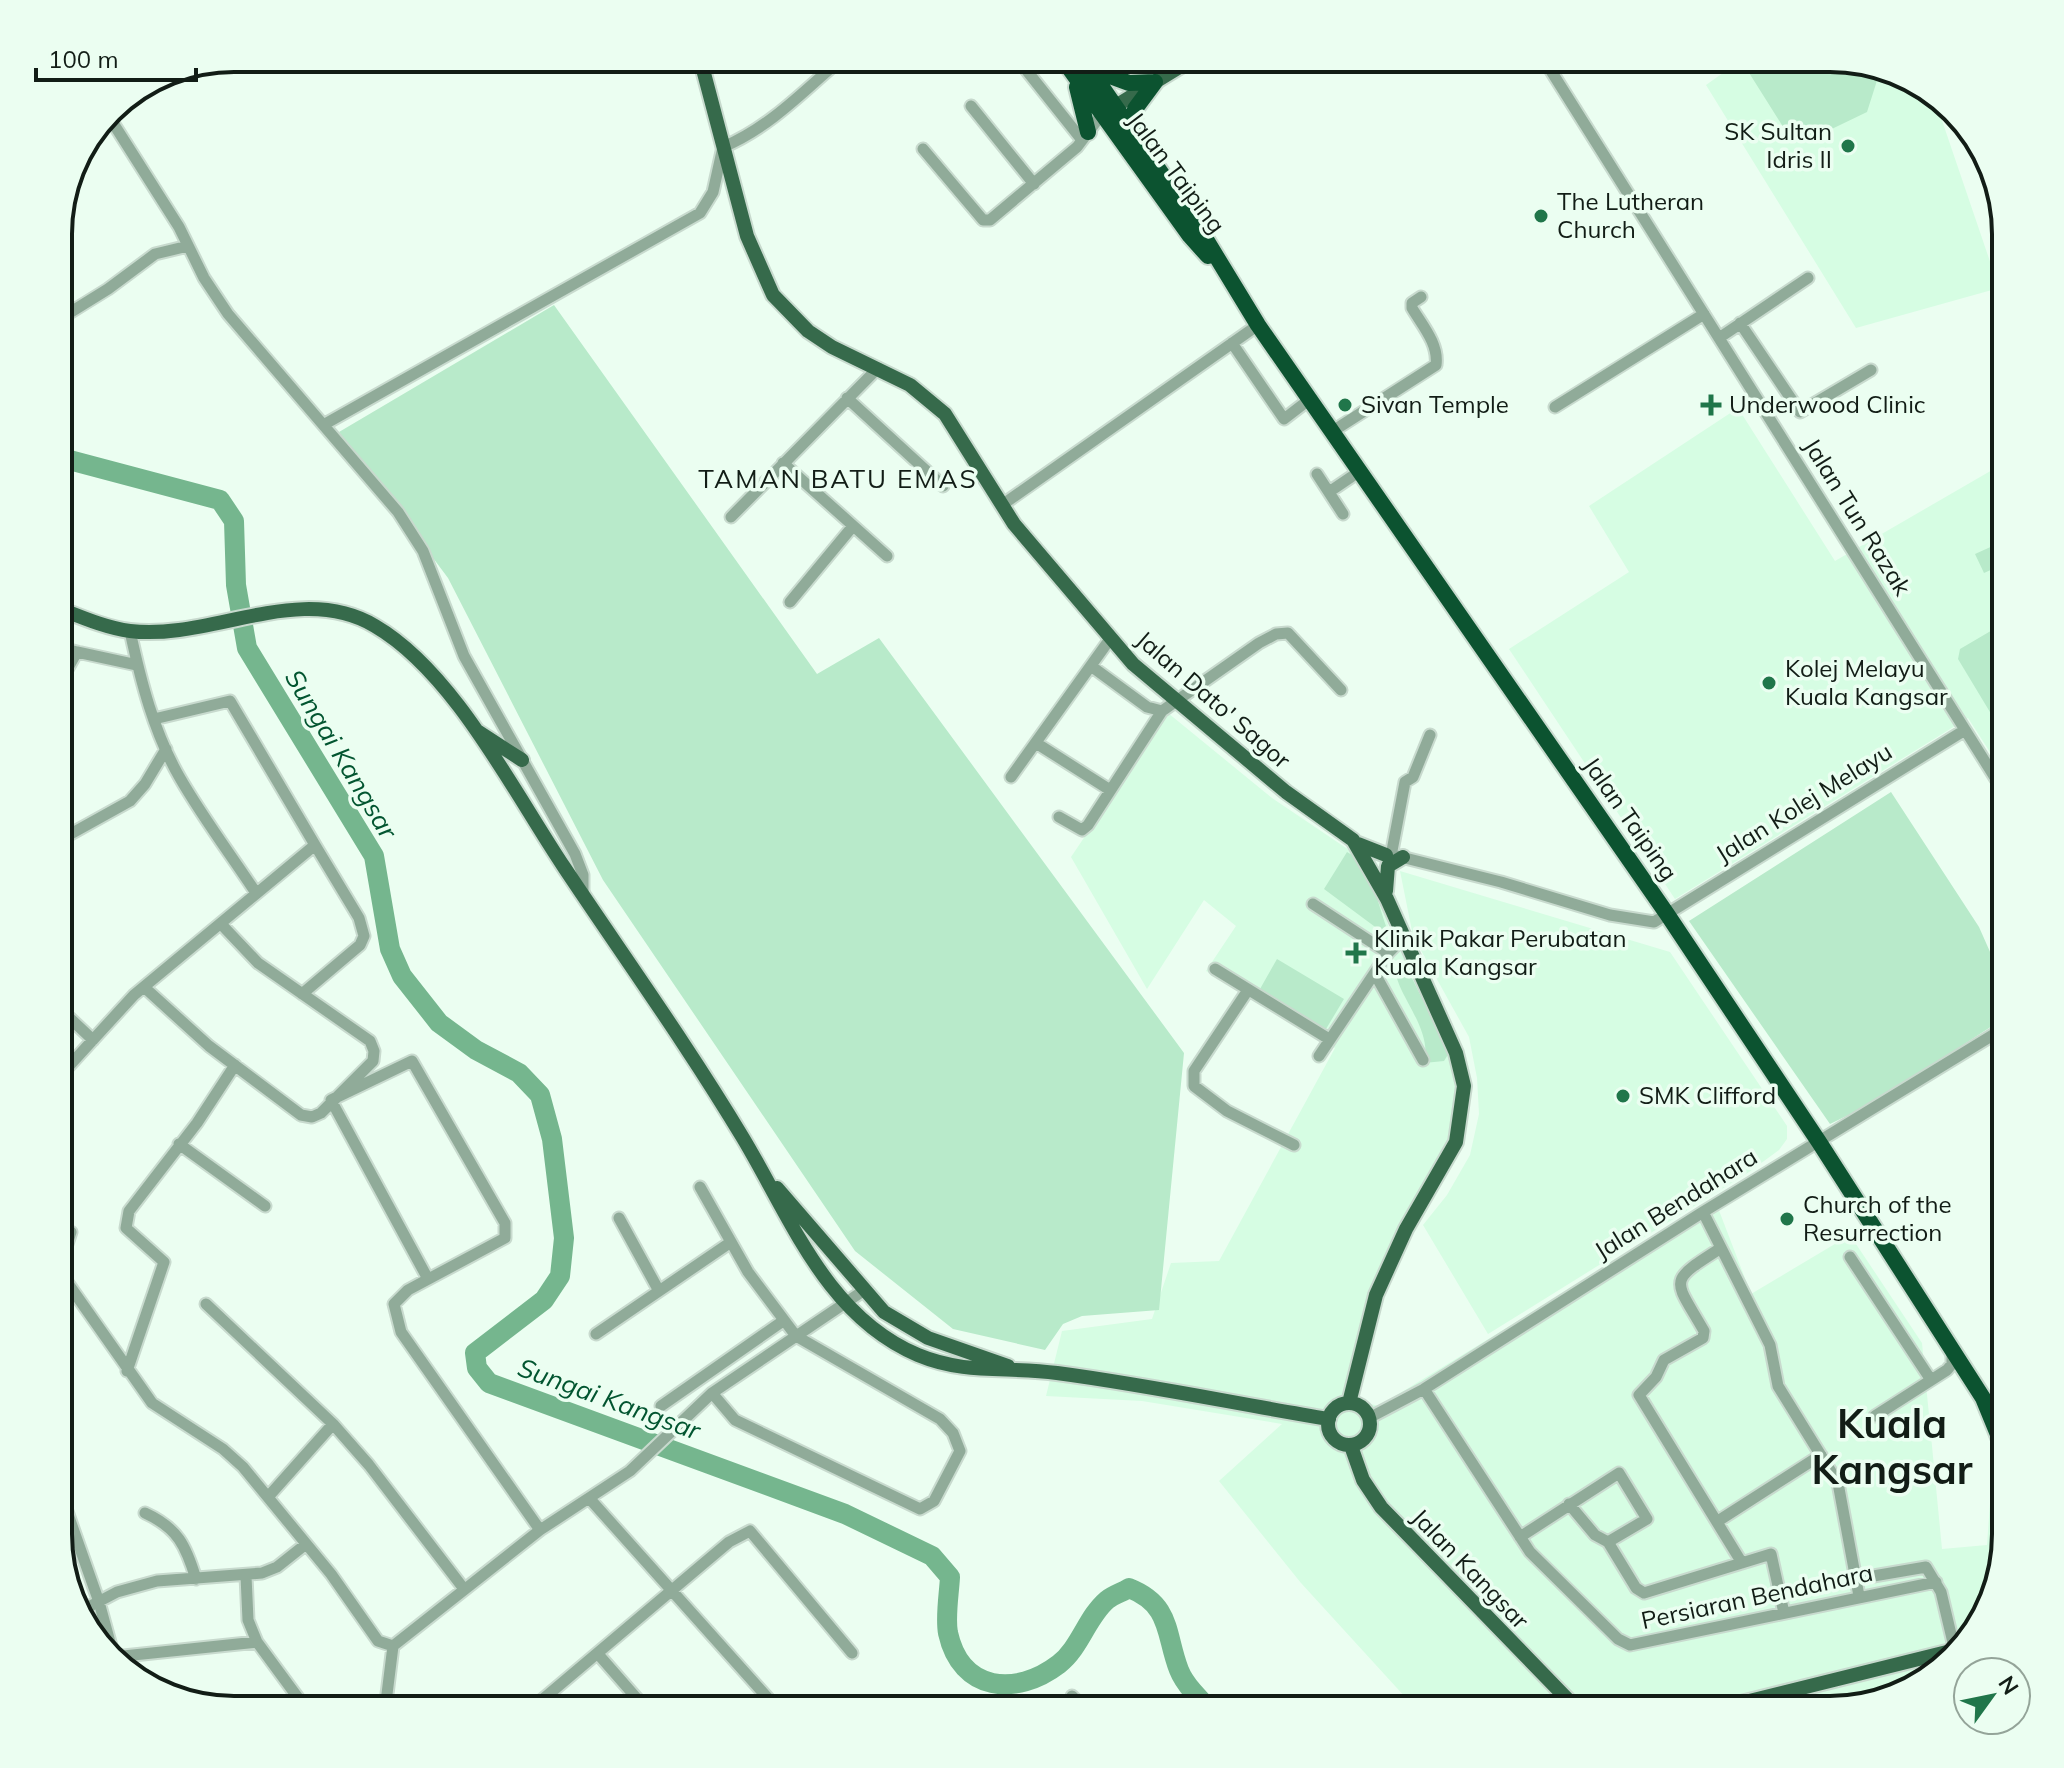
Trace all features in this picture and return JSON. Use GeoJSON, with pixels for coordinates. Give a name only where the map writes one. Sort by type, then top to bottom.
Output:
{"type":"FeatureCollection","features":[{"type":"Feature","properties":{"kind":"highway"},"geometry":{"type":"LineString","coordinates":[[1077,72],[1085,136]]}},
{"type":"Feature","properties":{"kind":"highway","name":"Jalan Taiping"},"geometry":{"type":"LineString","coordinates":[[1082,72],[1190,236],[1226,275]]}},
{"type":"Feature","properties":{"kind":"highway"},"geometry":{"type":"LineString","coordinates":[[1098,72],[1129,83],[1155,82]]}},
{"type":"Feature","properties":{"kind":"highway"},"geometry":{"type":"LineString","coordinates":[[1133,133],[1135,109],[1155,82]]}},
{"type":"Feature","properties":{"kind":"highway","name":"Jalan Taiping"},"geometry":{"type":"LineString","coordinates":[[1109,110],[1133,133],[1199,228],[1258,325],[1667,914],[1819,1142],[1983,1398]]}},
{"type":"Feature","properties":{"kind":"highway"},"geometry":{"type":"LineString","coordinates":[[1983,1398],[1992,1403]]}},
{"type":"Feature","properties":{"kind":"highway"},"geometry":{"type":"LineString","coordinates":[[1983,1398],[1992,1418]]}},
{"type":"Feature","properties":{"kind":"main road","name":"Jalan Dato' Sagor"},"geometry":{"type":"LineString","coordinates":[[704,72],[751,246],[773,295],[808,331],[832,347],[910,385],[945,414],[1002,505],[1133,664],[1286,792],[1378,856],[1387,899],[1456,1053],[1464,1086],[1461,1121],[1448,1160],[1406,1229],[1376,1295],[1349,1403]]}},
{"type":"Feature","properties":{"kind":"main road"},"geometry":{"type":"LineString","coordinates":[[1109,110],[1171,72]]}},
{"type":"Feature","properties":{"kind":"main road"},"geometry":{"type":"LineString","coordinates":[[72,612],[130,631],[195,629],[289,610],[344,613],[371,623],[418,657],[470,726],[723,1105],[762,1169],[787,1223],[828,1283],[872,1327],[918,1355],[968,1371],[1057,1373],[1329,1419]]}},
{"type":"Feature","properties":{"kind":"main road"},"geometry":{"type":"LineString","coordinates":[[470,726],[522,760]]}},
{"type":"Feature","properties":{"kind":"main road"},"geometry":{"type":"LineString","coordinates":[[1378,856],[1388,866],[1387,899]]}},
{"type":"Feature","properties":{"kind":"main road"},"geometry":{"type":"LineString","coordinates":[[762,1169],[884,1312],[928,1338],[1024,1370]]}},
{"type":"Feature","properties":{"kind":"main road"},"geometry":{"type":"LineString","coordinates":[[1349,1403],[1362,1407],[1369,1418],[1367,1436],[1351,1446],[1333,1438],[1329,1419],[1336,1408],[1349,1403]]}},
{"type":"Feature","properties":{"kind":"main road","name":"Jalan Kangsar"},"geometry":{"type":"LineString","coordinates":[[1351,1446],[1363,1480],[1391,1519],[1564,1696]]}},
{"type":"Feature","properties":{"kind":"main road"},"geometry":{"type":"LineString","coordinates":[[1770,1696],[1938,1655]]}},
{"type":"Feature","properties":{"kind":"street"},"geometry":{"type":"LineString","coordinates":[[325,424],[700,213],[713,192],[723,147],[743,139],[773,118],[826,72]]}},
{"type":"Feature","properties":{"kind":"street"},"geometry":{"type":"LineString","coordinates":[[1029,72],[1085,136]]}},
{"type":"Feature","properties":{"kind":"street","name":"Jalan Tun Razak"},"geometry":{"type":"LineString","coordinates":[[1552,72],[1992,773]]}},
{"type":"Feature","properties":{"kind":"street"},"geometry":{"type":"LineString","coordinates":[[971,106],[1034,184]]}},
{"type":"Feature","properties":{"kind":"street"},"geometry":{"type":"LineString","coordinates":[[923,149],[983,220],[998,215],[1034,184],[1109,110]]}},
{"type":"Feature","properties":{"kind":"street"},"geometry":{"type":"LineString","coordinates":[[115,126],[228,314],[398,512],[423,551],[464,656],[579,863],[583,895]]}},
{"type":"Feature","properties":{"kind":"street"},"geometry":{"type":"LineString","coordinates":[[72,311],[155,254],[188,246]]}},
{"type":"Feature","properties":{"kind":"street"},"geometry":{"type":"LineString","coordinates":[[1719,338],[1808,278]]}},
{"type":"Feature","properties":{"kind":"street"},"geometry":{"type":"LineString","coordinates":[[1333,431],[1436,365],[1437,355],[1430,338],[1412,308],[1412,303],[1421,297]]}},
{"type":"Feature","properties":{"kind":"street"},"geometry":{"type":"LineString","coordinates":[[1555,407],[1704,314]]}},
{"type":"Feature","properties":{"kind":"street"},"geometry":{"type":"LineString","coordinates":[[1740,323],[1800,412],[1871,370]]}},
{"type":"Feature","properties":{"kind":"street"},"geometry":{"type":"LineString","coordinates":[[1002,505],[1258,325]]}},
{"type":"Feature","properties":{"kind":"street"},"geometry":{"type":"LineString","coordinates":[[1232,343],[1284,419],[1310,399]]}},
{"type":"Feature","properties":{"kind":"street"},"geometry":{"type":"LineString","coordinates":[[731,517],[878,368]]}},
{"type":"Feature","properties":{"kind":"street"},"geometry":{"type":"LineString","coordinates":[[847,398],[943,486]]}},
{"type":"Feature","properties":{"kind":"street"},"geometry":{"type":"LineString","coordinates":[[783,463],[887,556]]}},
{"type":"Feature","properties":{"kind":"street"},"geometry":{"type":"LineString","coordinates":[[1329,492],[1360,471]]}},
{"type":"Feature","properties":{"kind":"street"},"geometry":{"type":"LineString","coordinates":[[1317,474],[1343,514]]}},
{"type":"Feature","properties":{"kind":"street"},"geometry":{"type":"LineString","coordinates":[[790,602],[853,526]]}},
{"type":"Feature","properties":{"kind":"street"},"geometry":{"type":"LineString","coordinates":[[130,631],[137,665],[166,749],[180,778],[256,893]]}},
{"type":"Feature","properties":{"kind":"street"},"geometry":{"type":"LineString","coordinates":[[1059,817],[1082,830],[1162,711],[1276,634],[1288,633],[1299,640],[1341,690]]}},
{"type":"Feature","properties":{"kind":"street"},"geometry":{"type":"LineString","coordinates":[[1011,777],[1110,639]]}},
{"type":"Feature","properties":{"kind":"street"},"geometry":{"type":"LineString","coordinates":[[72,651],[137,665]]}},
{"type":"Feature","properties":{"kind":"street"},"geometry":{"type":"LineString","coordinates":[[72,661],[77,652]]}},
{"type":"Feature","properties":{"kind":"street"},"geometry":{"type":"LineString","coordinates":[[1091,666],[1147,707],[1162,711]]}},
{"type":"Feature","properties":{"kind":"street"},"geometry":{"type":"LineString","coordinates":[[154,719],[230,701],[359,918],[364,936],[360,945],[302,994]]}},
{"type":"Feature","properties":{"kind":"street","name":"Jalan Kolej Melayu"},"geometry":{"type":"LineString","coordinates":[[1667,914],[1965,730]]}},
{"type":"Feature","properties":{"kind":"street"},"geometry":{"type":"LineString","coordinates":[[1430,735],[1413,777],[1405,782],[1378,856],[1639,921],[1654,922],[1667,914]]}},
{"type":"Feature","properties":{"kind":"street"},"geometry":{"type":"LineString","coordinates":[[1036,743],[1110,790]]}},
{"type":"Feature","properties":{"kind":"street"},"geometry":{"type":"LineString","coordinates":[[72,833],[130,801],[145,784],[166,749]]}},
{"type":"Feature","properties":{"kind":"street"},"geometry":{"type":"LineString","coordinates":[[72,1063],[144,987],[315,845]]}},
{"type":"Feature","properties":{"kind":"street"},"geometry":{"type":"LineString","coordinates":[[1313,904],[1388,953]]}},
{"type":"Feature","properties":{"kind":"street"},"geometry":{"type":"LineString","coordinates":[[144,987],[235,1065],[301,1115],[312,1117],[321,1113],[373,1061],[374,1051],[370,1041],[258,963],[221,924]]}},
{"type":"Feature","properties":{"kind":"street"},"geometry":{"type":"LineString","coordinates":[[1319,1056],[1388,953],[1404,937]]}},
{"type":"Feature","properties":{"kind":"street"},"geometry":{"type":"LineString","coordinates":[[1215,969],[1329,1039]]}},
{"type":"Feature","properties":{"kind":"street"},"geometry":{"type":"LineString","coordinates":[[1375,974],[1423,1060]]}},
{"type":"Feature","properties":{"kind":"street"},"geometry":{"type":"LineString","coordinates":[[1248,990],[1194,1071],[1194,1086],[1227,1111],[1294,1145]]}},
{"type":"Feature","properties":{"kind":"street"},"geometry":{"type":"LineString","coordinates":[[72,1020],[93,1040]]}},
{"type":"Feature","properties":{"kind":"street","name":"Jalan Bendahara"},"geometry":{"type":"LineString","coordinates":[[1369,1418],[1424,1389],[1703,1212],[1992,1036]]}},
{"type":"Feature","properties":{"kind":"street"},"geometry":{"type":"LineString","coordinates":[[331,1100],[412,1061],[505,1223],[505,1238],[497,1245],[408,1290],[394,1304],[401,1332],[540,1530]]}},
{"type":"Feature","properties":{"kind":"street"},"geometry":{"type":"LineString","coordinates":[[127,1371],[164,1262],[126,1228],[129,1211],[235,1065]]}},
{"type":"Feature","properties":{"kind":"street"},"geometry":{"type":"LineString","coordinates":[[331,1100],[428,1279]]}},
{"type":"Feature","properties":{"kind":"street"},"geometry":{"type":"LineString","coordinates":[[179,1144],[265,1206]]}},
{"type":"Feature","properties":{"kind":"street"},"geometry":{"type":"LineString","coordinates":[[700,1187],[731,1242],[796,1336],[928,1411],[948,1426],[960,1451],[930,1506],[920,1509],[735,1420],[712,1393]]}},
{"type":"Feature","properties":{"kind":"street"},"geometry":{"type":"LineString","coordinates":[[1703,1212],[1770,1345],[1778,1386],[1838,1483],[1859,1596]]}},
{"type":"Feature","properties":{"kind":"street"},"geometry":{"type":"LineString","coordinates":[[619,1218],[659,1291]]}},
{"type":"Feature","properties":{"kind":"street"},"geometry":{"type":"LineString","coordinates":[[596,1334],[731,1242]]}},
{"type":"Feature","properties":{"kind":"street"},"geometry":{"type":"LineString","coordinates":[[1721,1248],[1683,1274],[1678,1282],[1680,1292],[1704,1331],[1703,1338],[1664,1360],[1656,1377],[1639,1395],[1742,1563]]}},
{"type":"Feature","properties":{"kind":"street"},"geometry":{"type":"LineString","coordinates":[[1850,1257],[1931,1380]]}},
{"type":"Feature","properties":{"kind":"street"},"geometry":{"type":"LineString","coordinates":[[72,1290],[152,1403],[223,1449],[306,1544],[378,1641],[393,1646]]}},
{"type":"Feature","properties":{"kind":"street"},"geometry":{"type":"LineString","coordinates":[[387,1696],[393,1646],[540,1530],[630,1471],[678,1422],[712,1393],[863,1291]]}},
{"type":"Feature","properties":{"kind":"street"},"geometry":{"type":"LineString","coordinates":[[206,1304],[333,1424],[369,1465],[464,1589]]}},
{"type":"Feature","properties":{"kind":"street"},"geometry":{"type":"LineString","coordinates":[[661,1406],[783,1321]]}},
{"type":"Feature","properties":{"kind":"street"},"geometry":{"type":"LineString","coordinates":[[1875,1416],[1947,1370],[1952,1364],[1952,1352]]}},
{"type":"Feature","properties":{"kind":"street"},"geometry":{"type":"LineString","coordinates":[[1947,1370],[1957,1369],[1967,1375]]}},
{"type":"Feature","properties":{"kind":"street","name":"Persiaran Bendahara"},"geometry":{"type":"LineString","coordinates":[[1424,1389],[1520,1537],[1607,1628],[1630,1645],[1936,1582]]}},
{"type":"Feature","properties":{"kind":"street"},"geometry":{"type":"LineString","coordinates":[[268,1497],[333,1424]]}},
{"type":"Feature","properties":{"kind":"street"},"geometry":{"type":"LineString","coordinates":[[1718,1521],[1821,1455]]}},
{"type":"Feature","properties":{"kind":"street"},"geometry":{"type":"LineString","coordinates":[[1520,1537],[1619,1473],[1647,1519],[1608,1542]]}},
{"type":"Feature","properties":{"kind":"street"},"geometry":{"type":"LineString","coordinates":[[589,1498],[670,1593],[766,1696]]}},
{"type":"Feature","properties":{"kind":"street"},"geometry":{"type":"LineString","coordinates":[[1569,1504],[1595,1535],[1608,1542],[1636,1588],[1644,1593],[1771,1554],[1784,1613]]}},
{"type":"Feature","properties":{"kind":"street"},"geometry":{"type":"LineString","coordinates":[[145,1513],[176,1531],[186,1545],[196,1579]]}},
{"type":"Feature","properties":{"kind":"street"},"geometry":{"type":"LineString","coordinates":[[72,1526],[108,1635]]}},
{"type":"Feature","properties":{"kind":"street"},"geometry":{"type":"LineString","coordinates":[[547,1696],[729,1542],[750,1531],[852,1653]]}},
{"type":"Feature","properties":{"kind":"street"},"geometry":{"type":"LineString","coordinates":[[90,1607],[117,1592],[157,1581],[246,1576],[277,1567],[306,1544]]}},
{"type":"Feature","properties":{"kind":"street"},"geometry":{"type":"LineString","coordinates":[[1856,1579],[1926,1567],[1936,1582],[1955,1637]]}},
{"type":"Feature","properties":{"kind":"street"},"geometry":{"type":"LineString","coordinates":[[246,1576],[248,1620],[257,1642],[297,1696]]}},
{"type":"Feature","properties":{"kind":"street"},"geometry":{"type":"LineString","coordinates":[[127,1656],[257,1642]]}},
{"type":"Feature","properties":{"kind":"street"},"geometry":{"type":"LineString","coordinates":[[598,1654],[635,1696]]}},
{"type":"Feature","properties":{"kind":"shaded area","name":"SK Sultan Idris II"},"geometry":{"type":"Polygon","coordinates":[[[1724,72],[1840,72],[1892,84],[1920,99],[1940,115],[1992,267],[1992,290],[1856,328],[1706,85],[1724,72]]]}},
{"type":"Feature","properties":{"kind":"shaded area"},"geometry":{"type":"Polygon","coordinates":[[[1749,72],[1840,72],[1877,80],[1867,112],[1811,139],[1803,132],[1787,133],[1749,72]]]}},
{"type":"Feature","properties":{"kind":"shaded area"},"geometry":{"type":"Polygon","coordinates":[[[554,305],[817,674],[879,638],[1184,1053],[1159,1310],[1082,1316],[1063,1324],[1045,1350],[953,1329],[855,1251],[603,880],[448,578],[339,432],[554,305]]]}},
{"type":"Feature","properties":{"kind":"shaded area","name":"Kolej Melayu Kuala Kangsar"},"geometry":{"type":"Polygon","coordinates":[[[1738,408],[1835,561],[1992,470],[1992,755],[1968,718],[1675,899],[1509,649],[1629,572],[1589,506],[1738,408]]]}},
{"type":"Feature","properties":{"kind":"shaded area"},"geometry":{"type":"Polygon","coordinates":[[[1992,546],[1992,569],[1984,573],[1975,554],[1992,546]]]}},
{"type":"Feature","properties":{"kind":"shaded area"},"geometry":{"type":"Polygon","coordinates":[[[1992,630],[1992,715],[1958,659],[1960,649],[1992,630]]]}},
{"type":"Feature","properties":{"kind":"shaded area"},"geometry":{"type":"Polygon","coordinates":[[[1168,713],[1272,798],[1355,854],[1375,884],[1390,931],[1452,1053],[1457,1108],[1452,1135],[1363,1311],[1345,1398],[1379,1406],[1715,1200],[1751,1294],[1850,1235],[1922,1343],[1942,1549],[1987,1545],[1992,1476],[1989,1565],[1980,1596],[1952,1641],[1920,1669],[1892,1684],[1840,1696],[1404,1696],[1301,1583],[1219,1481],[1282,1424],[1142,1401],[1046,1396],[1062,1331],[1152,1319],[1171,1263],[1219,1261],[1335,1048],[1206,971],[1236,926],[1204,900],[1147,989],[1071,857],[1168,713]]]}},
{"type":"Feature","properties":{"kind":"shaded area"},"geometry":{"type":"Polygon","coordinates":[[[1891,792],[1979,927],[1992,956],[1992,1026],[1875,1102],[1830,1124],[1689,921],[1891,792]]]}},
{"type":"Feature","properties":{"kind":"shaded area"},"geometry":{"type":"Polygon","coordinates":[[[1347,852],[1362,865],[1372,885],[1386,926],[1382,932],[1324,889],[1347,852]]]}},
{"type":"Feature","properties":{"kind":"shaded area","name":"SMK Clifford"},"geometry":{"type":"Polygon","coordinates":[[[1400,871],[1670,952],[1787,1126],[1787,1139],[1779,1150],[1749,1172],[1488,1334],[1423,1225],[1447,1195],[1470,1155],[1479,1114],[1477,1078],[1469,1037],[1413,936],[1400,871]]]}},
{"type":"Feature","properties":{"kind":"shaded area"},"geometry":{"type":"Polygon","coordinates":[[[1277,959],[1344,999],[1326,1029],[1260,989],[1277,959]]]}},
{"type":"Feature","properties":{"kind":"shaded area"},"geometry":{"type":"Polygon","coordinates":[[[1405,964],[1449,1053],[1444,1061],[1424,1063],[1426,1050],[1423,1036],[1396,976],[1396,967],[1405,964]]]}},
{"type":"Feature","properties":{"kind":"waterway","name":"Sungai Kangsar"},"geometry":{"type":"LineString","coordinates":[[72,461],[220,500],[234,521],[236,585],[247,648],[374,856],[390,949],[402,976],[439,1023],[476,1050],[519,1073],[540,1095],[552,1139],[564,1238],[560,1276],[544,1300],[475,1353],[477,1368],[489,1383],[845,1514],[932,1556],[950,1577],[947,1627],[955,1653],[977,1677],[992,1683],[1008,1684],[1042,1675],[1073,1650],[1100,1607],[1109,1598],[1129,1588],[1143,1595],[1160,1612],[1181,1675],[1197,1696]]}},
{"type":"Feature","properties":{"kind":"place","name":"SK Sultan Idris II"},"geometry":{"type":"Point","coordinates":[1848,146]}},
{"type":"Feature","properties":{"kind":"place","name":"The Lutheran Church"},"geometry":{"type":"Point","coordinates":[1541,216]}},
{"type":"Feature","properties":{"kind":"place","name":"Sivan Temple"},"geometry":{"type":"Point","coordinates":[1345,405]}},
{"type":"Feature","properties":{"kind":"place","name":"Underwood Clinic"},"geometry":{"type":"Point","coordinates":[1711,405]}},
{"type":"Feature","properties":{"kind":"place","name":"Kolej Melayu Kuala Kangsar"},"geometry":{"type":"Point","coordinates":[1769,683]}},
{"type":"Feature","properties":{"kind":"place","name":"Klinik Pakar Perubatan Kuala Kangsar"},"geometry":{"type":"Point","coordinates":[1356,953]}},
{"type":"Feature","properties":{"kind":"place","name":"SMK Clifford"},"geometry":{"type":"Point","coordinates":[1623,1096]}},
{"type":"Feature","properties":{"kind":"place","name":"Church of the Resurrection"},"geometry":{"type":"Point","coordinates":[1787,1219]}},
{"type":"Feature","properties":{"kind":"district","name":"TAMAN BATU EMAS"},"geometry":{"type":"Point","coordinates":[838,479]}},
{"type":"Feature","properties":{"kind":"district","name":"Kuala Kangsar"},"geometry":{"type":"Point","coordinates":[1892,1447]}}]}
